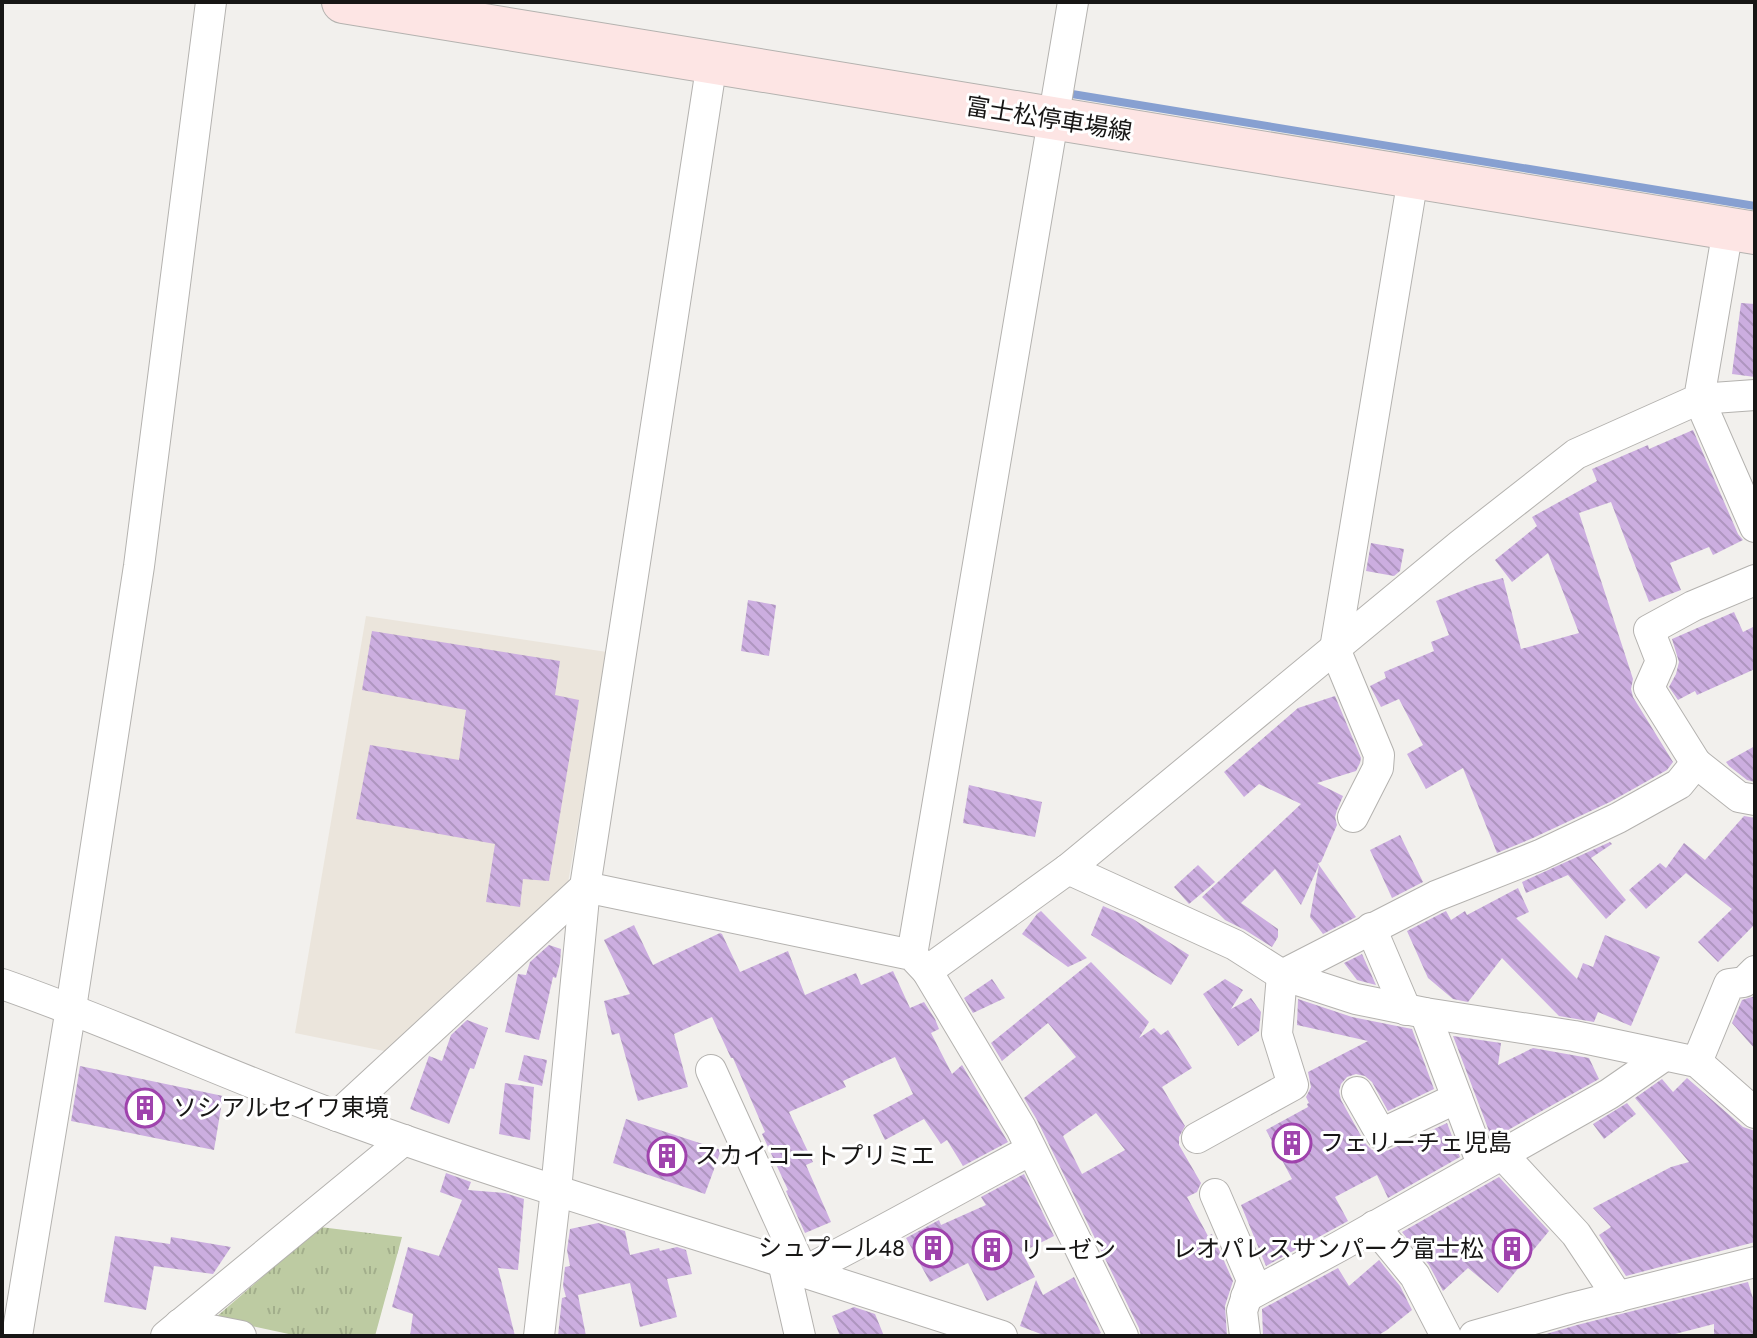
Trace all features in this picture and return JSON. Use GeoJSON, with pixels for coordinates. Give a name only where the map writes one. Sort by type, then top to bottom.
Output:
{"type":"FeatureCollection","features":[{"type":"Feature","properties":{"kind":"main road","name":"富士松停車場線"},"geometry":{"type":"LineString","coordinates":[[343,2],[1741,231]]}},
{"type":"Feature","properties":{"kind":"street"},"geometry":{"type":"LineString","coordinates":[[17,1336],[139,566],[211,2]]}},
{"type":"Feature","properties":{"kind":"street"},"geometry":{"type":"LineString","coordinates":[[1073,2],[919,963],[1021,1128],[1123,1336]]}},
{"type":"Feature","properties":{"kind":"street"},"geometry":{"type":"LineString","coordinates":[[539,1336],[585,887],[712,62]]}},
{"type":"Feature","properties":{"kind":"street"},"geometry":{"type":"LineString","coordinates":[[1353,817],[1378,768],[1379,755],[1335,649],[1413,178]]}},
{"type":"Feature","properties":{"kind":"street"},"geometry":{"type":"LineString","coordinates":[[1741,231],[1699,399],[1755,527]]}},
{"type":"Feature","properties":{"kind":"street"},"geometry":{"type":"LineString","coordinates":[[585,887],[919,963],[1068,869],[1460,545],[1576,454],[1699,399],[1755,395]]}},
{"type":"Feature","properties":{"kind":"street"},"geometry":{"type":"LineString","coordinates":[[1755,580],[1693,606],[1649,630],[1661,661],[1649,688],[1696,763],[1739,797],[1755,800]]}},
{"type":"Feature","properties":{"kind":"street"},"geometry":{"type":"LineString","coordinates":[[1282,975],[1436,896],[1540,855],[1618,818],[1679,784],[1696,763]]}},
{"type":"Feature","properties":{"kind":"street"},"geometry":{"type":"LineString","coordinates":[[1068,869],[1235,945],[1282,975],[1356,999],[1416,1012],[1574,1036],[1697,1062],[1755,1113]]}},
{"type":"Feature","properties":{"kind":"street"},"geometry":{"type":"LineString","coordinates":[[337,1116],[585,887]]}},
{"type":"Feature","properties":{"kind":"street"},"geometry":{"type":"LineString","coordinates":[[1371,928],[1457,1098],[1492,1159],[1576,1234],[1618,1297]]}},
{"type":"Feature","properties":{"kind":"street"},"geometry":{"type":"LineString","coordinates":[[1697,1062],[1729,984],[1744,982],[1755,971]]}},
{"type":"Feature","properties":{"kind":"street"},"geometry":{"type":"LineString","coordinates":[[1197,1138],[1293,1085],[1277,1034],[1282,975]]}},
{"type":"Feature","properties":{"kind":"street"},"geometry":{"type":"LineString","coordinates":[[2,984],[71,1008],[404,1140],[1002,1336]]}},
{"type":"Feature","properties":{"kind":"street"},"geometry":{"type":"LineString","coordinates":[[1246,1297],[1609,1094],[1664,1056]]}},
{"type":"Feature","properties":{"kind":"street"},"geometry":{"type":"LineString","coordinates":[[711,1070],[793,1267],[800,1336]]}},
{"type":"Feature","properties":{"kind":"street"},"geometry":{"type":"LineString","coordinates":[[1357,1092],[1381,1134],[1457,1098]]}},
{"type":"Feature","properties":{"kind":"street"},"geometry":{"type":"LineString","coordinates":[[173,1330],[404,1140]]}},
{"type":"Feature","properties":{"kind":"street"},"geometry":{"type":"LineString","coordinates":[[793,1267],[872,1238],[1031,1150]]}},
{"type":"Feature","properties":{"kind":"street"},"geometry":{"type":"LineString","coordinates":[[1215,1194],[1252,1280],[1242,1311],[1245,1336]]}},
{"type":"Feature","properties":{"kind":"street"},"geometry":{"type":"LineString","coordinates":[[1374,1226],[1415,1276],[1446,1336]]}},
{"type":"Feature","properties":{"kind":"street"},"geometry":{"type":"LineString","coordinates":[[1474,1336],[1755,1262]]}},
{"type":"Feature","properties":{"kind":"street"},"geometry":{"type":"LineString","coordinates":[[173,1330],[241,1336]]}},
{"type":"Feature","properties":{"kind":"shaded area"},"geometry":{"type":"Polygon","coordinates":[[[366,616],[607,652],[568,883],[389,1052],[295,1033],[366,616]]]}},
{"type":"Feature","properties":{"kind":"green space"},"geometry":{"type":"Polygon","coordinates":[[[320,1227],[402,1237],[375,1336],[298,1336],[215,1318],[320,1227]]]}},
{"type":"Feature","properties":{"kind":"building"},"geometry":{"type":"Polygon","coordinates":[[[1741,303],[1755,304],[1755,377],[1732,374],[1741,303]]]}},
{"type":"Feature","properties":{"kind":"building"},"geometry":{"type":"Polygon","coordinates":[[[1693,430],[1743,540],[1713,555],[1709,547],[1670,563],[1681,590],[1649,602],[1611,502],[1579,513],[1633,679],[1633,697],[1673,762],[1667,770],[1610,802],[1497,853],[1463,768],[1426,789],[1407,754],[1423,745],[1399,699],[1381,707],[1370,686],[1386,678],[1384,672],[1434,651],[1431,642],[1449,635],[1436,601],[1503,578],[1521,649],[1579,633],[1548,553],[1512,582],[1495,560],[1537,526],[1532,517],[1597,481],[1592,469],[1693,430]]]}},
{"type":"Feature","properties":{"kind":"building"},"geometry":{"type":"Polygon","coordinates":[[[1371,543],[1404,549],[1400,571],[1394,576],[1366,571],[1371,543]]]}},
{"type":"Feature","properties":{"kind":"building"},"geometry":{"type":"Polygon","coordinates":[[[748,600],[776,605],[769,656],[741,651],[748,600]]]}},
{"type":"Feature","properties":{"kind":"building"},"geometry":{"type":"Polygon","coordinates":[[[1734,612],[1743,632],[1755,626],[1755,669],[1697,695],[1695,691],[1678,700],[1669,687],[1679,662],[1672,639],[1734,612]]]}},
{"type":"Feature","properties":{"kind":"building"},"geometry":{"type":"Polygon","coordinates":[[[372,631],[560,661],[555,695],[579,700],[549,881],[523,879],[520,907],[486,902],[495,844],[356,819],[370,745],[459,760],[466,710],[362,690],[372,631]]]}},
{"type":"Feature","properties":{"kind":"building"},"geometry":{"type":"Polygon","coordinates":[[[1335,696],[1361,758],[1356,771],[1317,783],[1343,796],[1335,817],[1337,825],[1321,862],[1301,905],[1275,869],[1241,903],[1278,929],[1278,937],[1272,947],[1225,920],[1202,897],[1301,804],[1259,784],[1244,797],[1224,772],[1298,708],[1335,696]]]}},
{"type":"Feature","properties":{"kind":"building"},"geometry":{"type":"Polygon","coordinates":[[[1755,746],[1755,782],[1747,780],[1726,762],[1755,746]]]}},
{"type":"Feature","properties":{"kind":"building"},"geometry":{"type":"Polygon","coordinates":[[[969,785],[1042,802],[1035,837],[963,823],[969,785]]]}},
{"type":"Feature","properties":{"kind":"building"},"geometry":{"type":"Polygon","coordinates":[[[1744,816],[1755,818],[1755,928],[1753,926],[1718,962],[1698,942],[1732,909],[1686,873],[1646,909],[1629,890],[1660,863],[1666,868],[1684,843],[1705,860],[1744,816]]]}},
{"type":"Feature","properties":{"kind":"building"},"geometry":{"type":"Polygon","coordinates":[[[1400,835],[1423,882],[1392,898],[1370,850],[1400,835]]]}},
{"type":"Feature","properties":{"kind":"building"},"geometry":{"type":"Polygon","coordinates":[[[1610,842],[1612,844],[1591,858],[1626,900],[1606,919],[1568,875],[1526,893],[1522,882],[1610,842]]]}},
{"type":"Feature","properties":{"kind":"building"},"geometry":{"type":"Polygon","coordinates":[[[1198,865],[1215,882],[1189,904],[1174,887],[1198,865]]]}},
{"type":"Feature","properties":{"kind":"building"},"geometry":{"type":"Polygon","coordinates":[[[1319,865],[1356,917],[1323,934],[1310,917],[1319,865]]]}},
{"type":"Feature","properties":{"kind":"building"},"geometry":{"type":"Polygon","coordinates":[[[1518,888],[1529,912],[1516,918],[1577,979],[1583,963],[1593,967],[1605,935],[1660,957],[1631,1026],[1598,1012],[1594,1022],[1559,1016],[1502,958],[1468,1002],[1453,999],[1428,978],[1407,931],[1446,911],[1451,920],[1465,911],[1467,915],[1518,888]]]}},
{"type":"Feature","properties":{"kind":"building"},"geometry":{"type":"Polygon","coordinates":[[[1103,906],[1133,919],[1189,955],[1171,985],[1091,935],[1103,906]]]}},
{"type":"Feature","properties":{"kind":"building"},"geometry":{"type":"Polygon","coordinates":[[[1041,911],[1087,958],[1068,967],[1022,934],[1041,911]]]}},
{"type":"Feature","properties":{"kind":"building"},"geometry":{"type":"Polygon","coordinates":[[[634,925],[653,965],[720,933],[740,972],[788,951],[805,995],[856,973],[861,985],[893,971],[910,1008],[924,1002],[935,1019],[939,1029],[931,1033],[952,1074],[962,1065],[1008,1142],[963,1166],[947,1140],[941,1144],[924,1119],[885,1140],[873,1115],[913,1094],[895,1057],[843,1081],[846,1087],[789,1112],[813,1162],[806,1165],[831,1222],[805,1233],[762,1134],[765,1132],[712,1017],[674,1034],[688,1087],[638,1101],[619,1033],[612,1035],[604,1001],[630,994],[604,940],[634,925]]]}},
{"type":"Feature","properties":{"kind":"building"},"geometry":{"type":"Polygon","coordinates":[[[549,945],[561,949],[560,963],[556,978],[553,977],[539,1040],[505,1032],[518,974],[526,975],[530,962],[549,945]]]}},
{"type":"Feature","properties":{"kind":"building"},"geometry":{"type":"Polygon","coordinates":[[[1362,954],[1376,985],[1357,980],[1344,963],[1362,954]]]}},
{"type":"Feature","properties":{"kind":"building"},"geometry":{"type":"Polygon","coordinates":[[[1091,962],[1149,1022],[1139,1038],[1154,1028],[1161,1035],[1168,1030],[1192,1068],[1162,1087],[1185,1126],[1179,1137],[1179,1145],[1201,1183],[1197,1192],[1187,1197],[1208,1236],[1212,1234],[1233,1281],[1225,1306],[1227,1336],[1141,1336],[1024,1098],[1076,1057],[1048,1023],[1002,1061],[991,1043],[1091,962]],[[1096,1113],[1063,1136],[1082,1174],[1125,1150],[1096,1113]]]}},
{"type":"Feature","properties":{"kind":"building"},"geometry":{"type":"Polygon","coordinates":[[[992,979],[1005,998],[973,1013],[964,998],[992,979]]]}},
{"type":"Feature","properties":{"kind":"building"},"geometry":{"type":"Polygon","coordinates":[[[1225,979],[1243,990],[1231,1009],[1251,998],[1261,1012],[1259,1031],[1238,1046],[1203,994],[1225,979]]]}},
{"type":"Feature","properties":{"kind":"building"},"geometry":{"type":"Polygon","coordinates":[[[1755,996],[1755,1049],[1732,1023],[1742,1000],[1755,996]]]}},
{"type":"Feature","properties":{"kind":"building"},"geometry":{"type":"Polygon","coordinates":[[[1298,999],[1352,1017],[1412,1029],[1434,1089],[1388,1111],[1372,1082],[1356,1074],[1347,1077],[1341,1084],[1341,1100],[1372,1150],[1389,1150],[1447,1123],[1460,1157],[1388,1198],[1377,1175],[1335,1197],[1348,1221],[1266,1266],[1241,1205],[1292,1179],[1266,1130],[1308,1107],[1306,1097],[1311,1087],[1308,1072],[1368,1041],[1297,1025],[1298,999]]]}},
{"type":"Feature","properties":{"kind":"building"},"geometry":{"type":"Polygon","coordinates":[[[467,1020],[488,1028],[474,1069],[470,1068],[449,1124],[410,1109],[429,1056],[442,1061],[451,1035],[467,1020]]]}},
{"type":"Feature","properties":{"kind":"building"},"geometry":{"type":"Polygon","coordinates":[[[1453,1036],[1501,1043],[1498,1065],[1533,1048],[1589,1058],[1599,1079],[1492,1139],[1453,1036]]]}},
{"type":"Feature","properties":{"kind":"building"},"geometry":{"type":"Polygon","coordinates":[[[524,1055],[547,1060],[542,1086],[518,1080],[524,1055]]]}},
{"type":"Feature","properties":{"kind":"building","name":"ソシアルセイワ東境"},"geometry":{"type":"Polygon","coordinates":[[[80,1066],[223,1096],[214,1150],[71,1121],[80,1066]]]}},
{"type":"Feature","properties":{"kind":"building"},"geometry":{"type":"Polygon","coordinates":[[[1687,1078],[1743,1127],[1755,1131],[1755,1242],[1626,1276],[1599,1235],[1611,1227],[1593,1208],[1671,1167],[1689,1162],[1635,1098],[1662,1079],[1673,1092],[1687,1078]]]}},
{"type":"Feature","properties":{"kind":"building"},"geometry":{"type":"Polygon","coordinates":[[[505,1083],[534,1087],[530,1140],[499,1134],[505,1083]]]}},
{"type":"Feature","properties":{"kind":"building"},"geometry":{"type":"Polygon","coordinates":[[[1627,1103],[1636,1114],[1604,1139],[1593,1124],[1627,1103]]]}},
{"type":"Feature","properties":{"kind":"building","name":"スカイコートプリミエ"},"geometry":{"type":"Polygon","coordinates":[[[626,1119],[721,1150],[705,1194],[613,1163],[626,1119]]]}},
{"type":"Feature","properties":{"kind":"building"},"geometry":{"type":"Polygon","coordinates":[[[446,1173],[471,1182],[468,1190],[505,1193],[524,1199],[518,1270],[498,1268],[515,1336],[410,1336],[413,1314],[392,1307],[408,1247],[439,1256],[462,1200],[440,1192],[446,1173]]]}},
{"type":"Feature","properties":{"kind":"building"},"geometry":{"type":"Polygon","coordinates":[[[1024,1174],[1054,1236],[1022,1252],[1035,1277],[987,1301],[968,1263],[930,1282],[906,1238],[939,1220],[941,1225],[986,1205],[981,1197],[1024,1174]]]}},
{"type":"Feature","properties":{"kind":"building"},"geometry":{"type":"Polygon","coordinates":[[[1499,1177],[1549,1231],[1498,1293],[1468,1268],[1443,1291],[1429,1265],[1402,1232],[1499,1177]]]}},
{"type":"Feature","properties":{"kind":"building"},"geometry":{"type":"Polygon","coordinates":[[[598,1223],[625,1231],[630,1255],[659,1248],[660,1251],[677,1247],[686,1250],[692,1274],[667,1279],[677,1317],[640,1327],[630,1283],[578,1295],[586,1336],[558,1336],[562,1298],[566,1297],[563,1286],[565,1267],[570,1266],[567,1250],[570,1229],[598,1223]]]}},
{"type":"Feature","properties":{"kind":"building"},"geometry":{"type":"Polygon","coordinates":[[[115,1236],[170,1244],[171,1237],[231,1247],[213,1274],[154,1266],[146,1310],[104,1302],[115,1236]]]}},
{"type":"Feature","properties":{"kind":"building"},"geometry":{"type":"Polygon","coordinates":[[[1379,1260],[1400,1286],[1412,1310],[1387,1330],[1377,1336],[1263,1336],[1262,1309],[1338,1268],[1349,1286],[1379,1260]]]}},
{"type":"Feature","properties":{"kind":"building"},"geometry":{"type":"Polygon","coordinates":[[[1074,1277],[1101,1333],[1095,1336],[1046,1336],[1020,1326],[1036,1280],[1043,1295],[1074,1277]]]}},
{"type":"Feature","properties":{"kind":"building"},"geometry":{"type":"Polygon","coordinates":[[[1748,1282],[1755,1305],[1753,1336],[1714,1336],[1714,1324],[1667,1336],[1546,1336],[1577,1325],[1748,1282]]]}},
{"type":"Feature","properties":{"kind":"building"},"geometry":{"type":"Polygon","coordinates":[[[854,1307],[875,1314],[884,1336],[840,1336],[832,1316],[854,1307]]]}},
{"type":"Feature","properties":{"kind":"waterway"},"geometry":{"type":"LineString","coordinates":[[1072,94],[1755,206]]}},
{"type":"Feature","properties":{"kind":"place","name":"ソシアルセイワ東境"},"geometry":{"type":"Point","coordinates":[145,1108]}},
{"type":"Feature","properties":{"kind":"place","name":"フェリーチェ児島"},"geometry":{"type":"Point","coordinates":[1292,1143]}},
{"type":"Feature","properties":{"kind":"place","name":"スカイコートプリミエ"},"geometry":{"type":"Point","coordinates":[667,1156]}},
{"type":"Feature","properties":{"kind":"place","name":"シュプール48"},"geometry":{"type":"Point","coordinates":[933,1248]}},
{"type":"Feature","properties":{"kind":"place","name":"レオパレスサンパーク富士松"},"geometry":{"type":"Point","coordinates":[1512,1249]}},
{"type":"Feature","properties":{"kind":"place","name":"リーゼン"},"geometry":{"type":"Point","coordinates":[992,1250]}}]}
